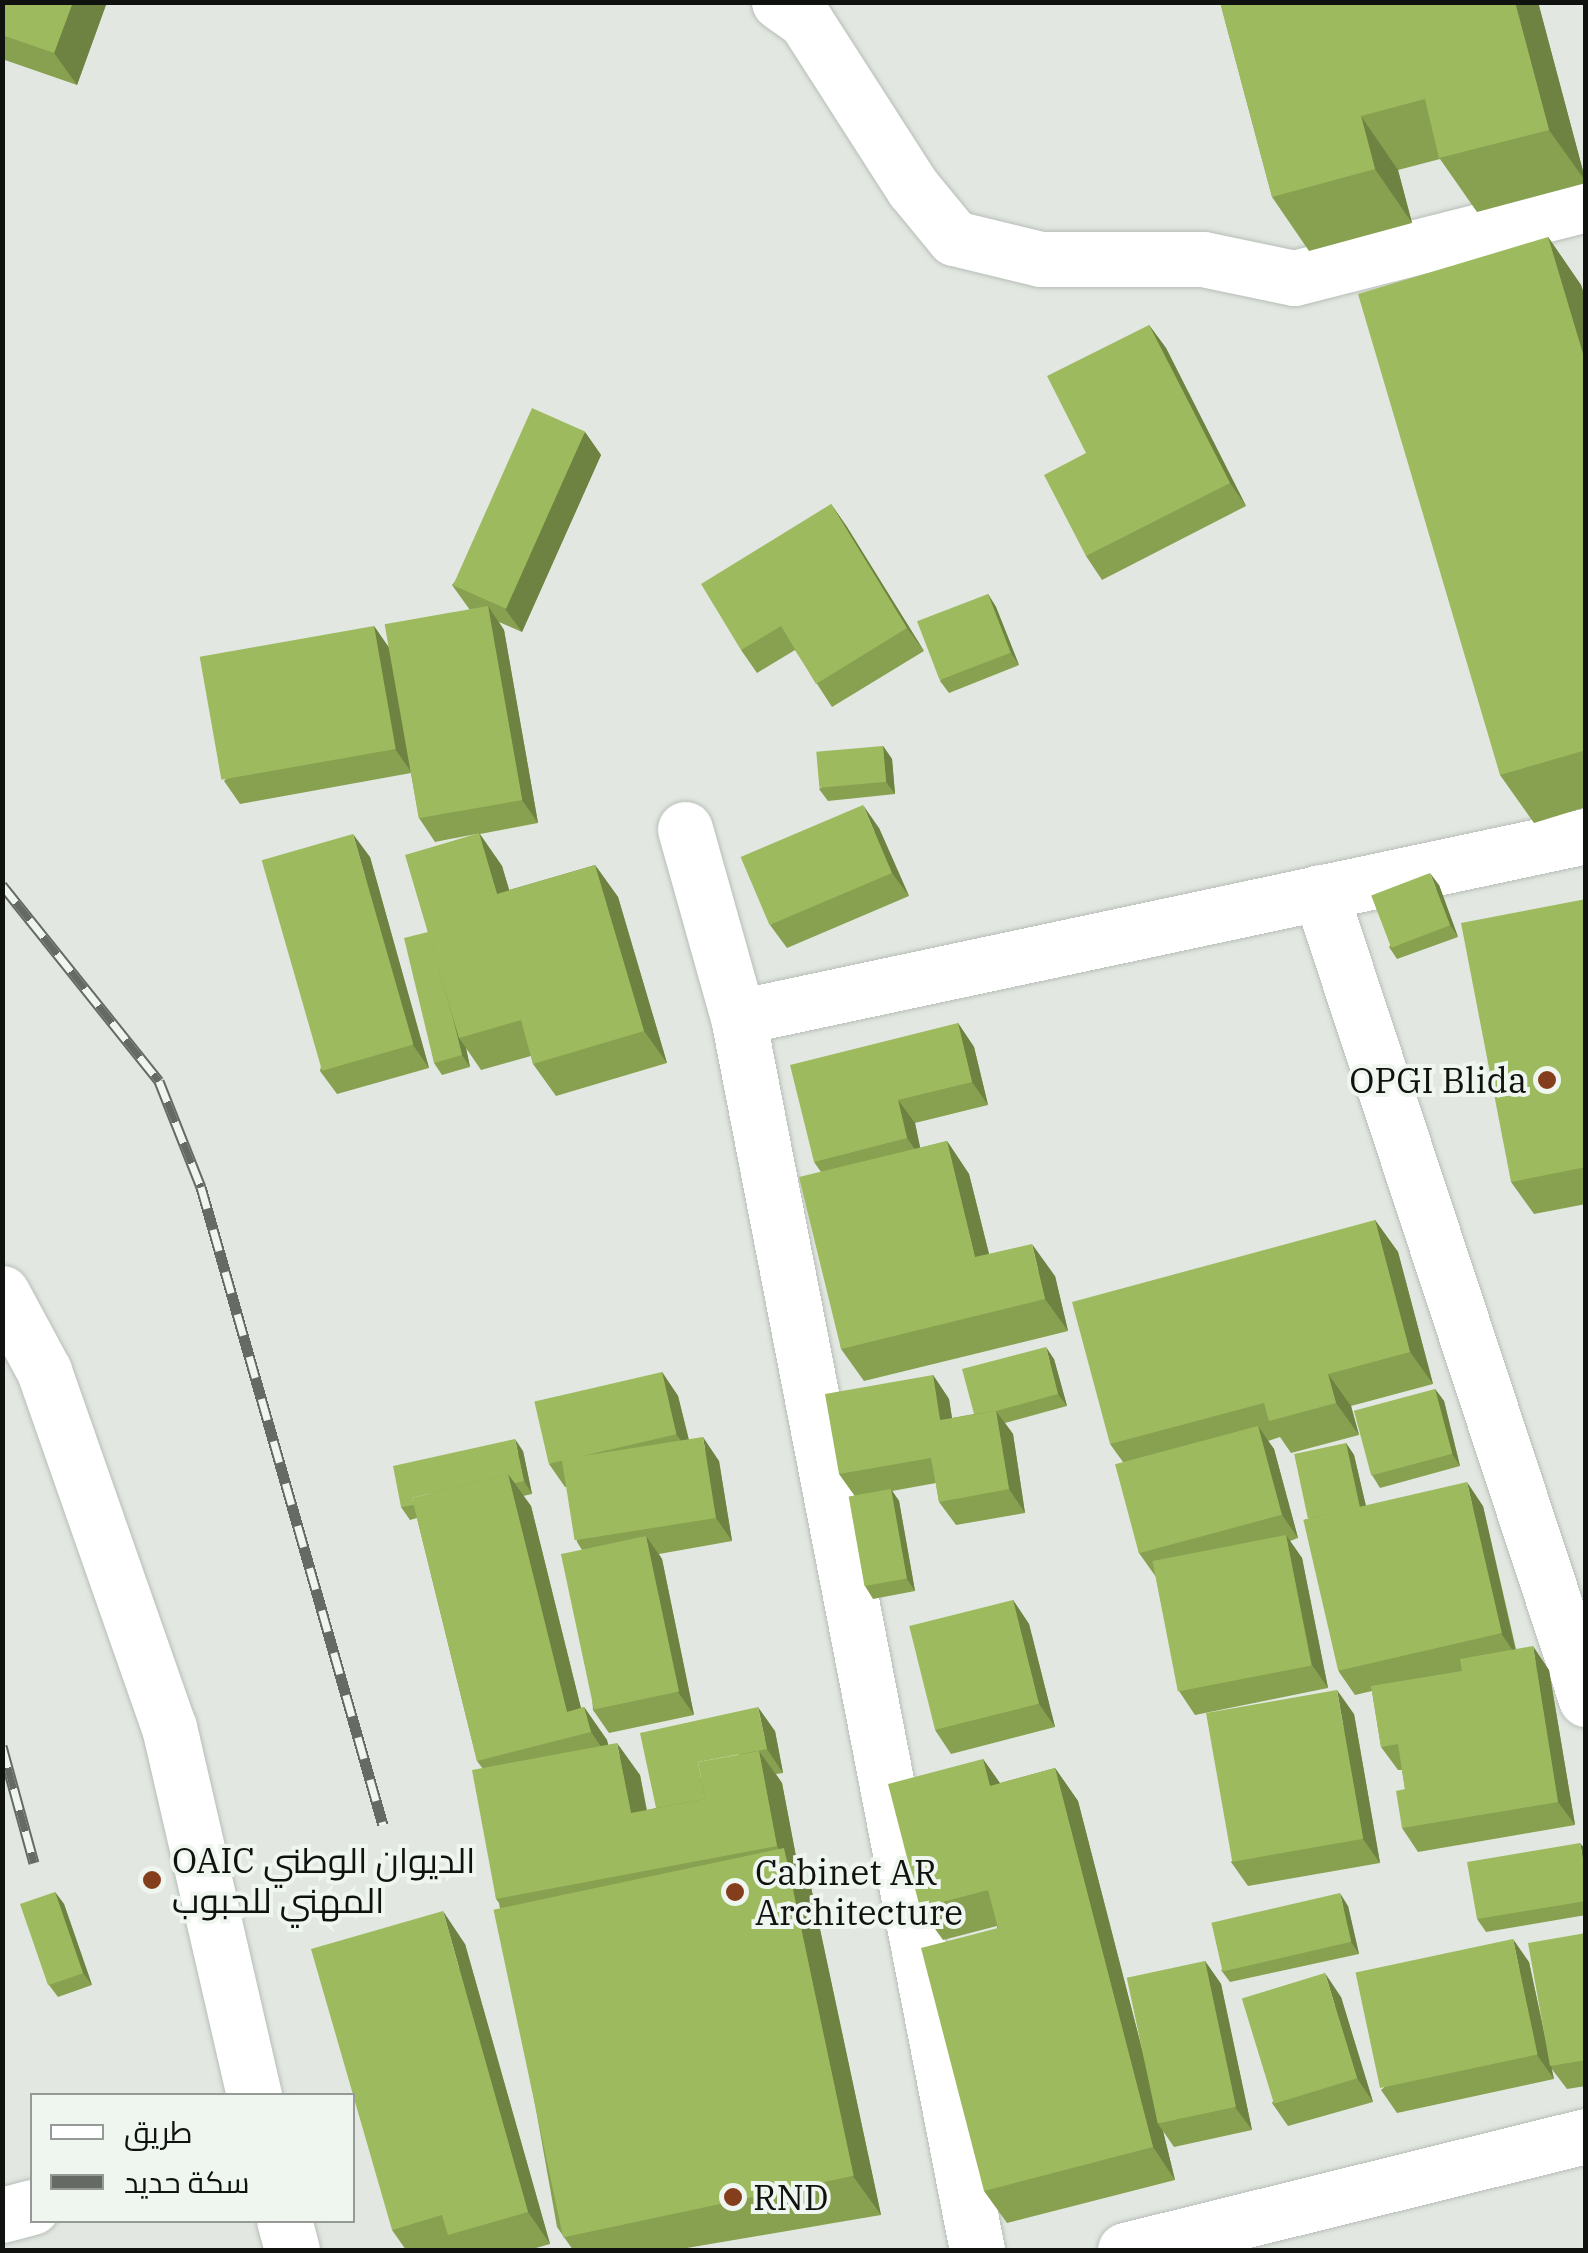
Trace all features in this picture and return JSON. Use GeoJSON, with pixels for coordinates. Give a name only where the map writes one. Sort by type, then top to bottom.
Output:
{"type":"FeatureCollection","features":[{"type":"Feature","properties":{"kind":"street"},"geometry":{"type":"LineString","coordinates":[[779,2],[805,20],[913,188],[954,238],[1042,259],[1203,259],[1294,278],[1586,204]]}},
{"type":"Feature","properties":{"kind":"street"},"geometry":{"type":"LineString","coordinates":[[685,830],[738,1017],[977,2250]]}},
{"type":"Feature","properties":{"kind":"street"},"geometry":{"type":"LineString","coordinates":[[738,1017],[1586,836]]}},
{"type":"Feature","properties":{"kind":"street"},"geometry":{"type":"LineString","coordinates":[[1320,892],[1586,1698]]}},
{"type":"Feature","properties":{"kind":"street"},"geometry":{"type":"LineString","coordinates":[[2,1293],[44,1371],[169,1727],[253,2093]]}},
{"type":"Feature","properties":{"kind":"street"},"geometry":{"type":"LineString","coordinates":[[1125,2250],[1586,2136]]}},
{"type":"Feature","properties":{"kind":"street"},"geometry":{"type":"LineString","coordinates":[[2,2215],[30,2208]]}},
{"type":"Feature","properties":{"kind":"street"},"geometry":{"type":"LineString","coordinates":[[285,2223],[292,2250]]}},
{"type":"Feature","properties":{"kind":"building"},"geometry":{"type":"Polygon","coordinates":[[[2,2],[73,2],[54,53],[2,35],[2,2]]]}},
{"type":"Feature","properties":{"kind":"building"},"geometry":{"type":"Polygon","coordinates":[[[1220,2],[1515,2],[1549,130],[1439,158],[1425,99],[1361,116],[1375,169],[1272,197],[1220,2]]]}},
{"type":"Feature","properties":{"kind":"building"},"geometry":{"type":"Polygon","coordinates":[[[1548,237],[1586,364],[1586,750],[1500,775],[1358,294],[1548,237]]]}},
{"type":"Feature","properties":{"kind":"building"},"geometry":{"type":"Polygon","coordinates":[[[1149,325],[1230,483],[1086,556],[1044,475],[1086,453],[1047,376],[1149,325]]]}},
{"type":"Feature","properties":{"kind":"building"},"geometry":{"type":"Polygon","coordinates":[[[532,408],[585,432],[506,609],[453,585],[532,408]]]}},
{"type":"Feature","properties":{"kind":"building"},"geometry":{"type":"Polygon","coordinates":[[[831,504],[907,628],[816,684],[781,626],[741,650],[701,584],[831,504]]]}},
{"type":"Feature","properties":{"kind":"building"},"geometry":{"type":"Polygon","coordinates":[[[988,594],[1011,653],[940,680],[917,621],[988,594]]]}},
{"type":"Feature","properties":{"kind":"building"},"geometry":{"type":"Polygon","coordinates":[[[488,606],[522,800],[419,818],[385,624],[488,606]]]}},
{"type":"Feature","properties":{"kind":"building"},"geometry":{"type":"Polygon","coordinates":[[[374,626],[396,749],[221,780],[200,657],[374,626]]]}},
{"type":"Feature","properties":{"kind":"building"},"geometry":{"type":"Polygon","coordinates":[[[883,746],[886,782],[819,788],[816,752],[883,746]]]}},
{"type":"Feature","properties":{"kind":"building"},"geometry":{"type":"Polygon","coordinates":[[[863,805],[892,873],[769,925],[741,857],[863,805]]]}},
{"type":"Feature","properties":{"kind":"building"},"geometry":{"type":"Polygon","coordinates":[[[479,833],[497,894],[595,865],[644,1031],[533,1064],[521,1020],[459,1038],[405,855],[479,833]]]}},
{"type":"Feature","properties":{"kind":"building"},"geometry":{"type":"Polygon","coordinates":[[[353,834],[413,1045],[322,1071],[262,860],[353,834]]]}},
{"type":"Feature","properties":{"kind":"building"},"geometry":{"type":"Polygon","coordinates":[[[1430,873],[1450,925],[1391,948],[1371,896],[1430,873]]]}},
{"type":"Feature","properties":{"kind":"building","name":"OPGI Blida"},"geometry":{"type":"Polygon","coordinates":[[[1586,899],[1586,1167],[1511,1182],[1461,923],[1586,899]]]}},
{"type":"Feature","properties":{"kind":"building"},"geometry":{"type":"Polygon","coordinates":[[[428,932],[462,1055],[434,1063],[404,938],[428,932]]]}},
{"type":"Feature","properties":{"kind":"building"},"geometry":{"type":"Polygon","coordinates":[[[958,1023],[972,1082],[898,1100],[907,1138],[814,1162],[790,1065],[958,1023]]]}},
{"type":"Feature","properties":{"kind":"building"},"geometry":{"type":"Polygon","coordinates":[[[947,1141],[975,1257],[1032,1244],[1045,1299],[841,1349],[799,1177],[947,1141]]]}},
{"type":"Feature","properties":{"kind":"building"},"geometry":{"type":"Polygon","coordinates":[[[1375,1220],[1410,1352],[1328,1374],[1336,1403],[1269,1421],[1264,1403],[1110,1444],[1072,1302],[1375,1220]]]}},
{"type":"Feature","properties":{"kind":"building"},"geometry":{"type":"Polygon","coordinates":[[[1046,1347],[1058,1394],[974,1414],[962,1369],[1046,1347]]]}},
{"type":"Feature","properties":{"kind":"building"},"geometry":{"type":"Polygon","coordinates":[[[662,1372],[676,1434],[549,1464],[534,1401],[662,1372]]]}},
{"type":"Feature","properties":{"kind":"building"},"geometry":{"type":"Polygon","coordinates":[[[933,1375],[940,1420],[996,1411],[1009,1489],[939,1502],[931,1458],[839,1474],[825,1394],[933,1375]]]}},
{"type":"Feature","properties":{"kind":"building"},"geometry":{"type":"Polygon","coordinates":[[[1435,1389],[1452,1454],[1371,1475],[1354,1411],[1435,1389]]]}},
{"type":"Feature","properties":{"kind":"building"},"geometry":{"type":"Polygon","coordinates":[[[1258,1426],[1282,1515],[1139,1553],[1115,1464],[1258,1426]]]}},
{"type":"Feature","properties":{"kind":"building"},"geometry":{"type":"Polygon","coordinates":[[[703,1437],[716,1518],[575,1540],[562,1459],[703,1437]]]}},
{"type":"Feature","properties":{"kind":"building"},"geometry":{"type":"Polygon","coordinates":[[[515,1439],[524,1481],[515,1483],[508,1474],[412,1498],[414,1505],[401,1507],[393,1466],[515,1439]]]}},
{"type":"Feature","properties":{"kind":"building"},"geometry":{"type":"Polygon","coordinates":[[[1346,1443],[1360,1508],[1308,1519],[1294,1454],[1346,1443]]]}},
{"type":"Feature","properties":{"kind":"building"},"geometry":{"type":"Polygon","coordinates":[[[508,1474],[567,1712],[584,1707],[591,1732],[477,1761],[412,1498],[508,1474]]]}},
{"type":"Feature","properties":{"kind":"building"},"geometry":{"type":"Polygon","coordinates":[[[1467,1482],[1502,1633],[1338,1671],[1303,1520],[1467,1482]]]}},
{"type":"Feature","properties":{"kind":"building"},"geometry":{"type":"Polygon","coordinates":[[[891,1489],[907,1579],[864,1586],[849,1496],[891,1489]]]}},
{"type":"Feature","properties":{"kind":"building"},"geometry":{"type":"Polygon","coordinates":[[[1286,1535],[1311,1666],[1178,1692],[1152,1561],[1286,1535]]]}},
{"type":"Feature","properties":{"kind":"building"},"geometry":{"type":"Polygon","coordinates":[[[646,1536],[679,1692],[594,1710],[561,1554],[646,1536]]]}},
{"type":"Feature","properties":{"kind":"building"},"geometry":{"type":"Polygon","coordinates":[[[1013,1600],[1039,1704],[935,1730],[909,1626],[1013,1600]]]}},
{"type":"Feature","properties":{"kind":"building"},"geometry":{"type":"Polygon","coordinates":[[[1533,1646],[1558,1802],[1402,1828],[1396,1791],[1405,1789],[1398,1744],[1381,1747],[1371,1686],[1462,1671],[1460,1659],[1533,1646]]]}},
{"type":"Feature","properties":{"kind":"building"},"geometry":{"type":"Polygon","coordinates":[[[1337,1690],[1363,1839],[1232,1862],[1206,1713],[1337,1690]]]}},
{"type":"Feature","properties":{"kind":"building"},"geometry":{"type":"Polygon","coordinates":[[[758,1707],[767,1749],[698,1762],[705,1799],[656,1808],[640,1733],[758,1707]]]}},
{"type":"Feature","properties":{"kind":"building"},"geometry":{"type":"Polygon","coordinates":[[[617,1743],[631,1813],[705,1799],[698,1762],[759,1751],[777,1846],[496,1899],[472,1770],[617,1743]]]}},
{"type":"Feature","properties":{"kind":"building"},"geometry":{"type":"Polygon","coordinates":[[[983,1759],[990,1786],[1055,1768],[1153,2147],[984,2191],[921,1948],[998,1928],[988,1890],[920,1908],[888,1784],[983,1759]]]}},
{"type":"Feature","properties":{"kind":"building"},"geometry":{"type":"Polygon","coordinates":[[[1580,1843],[1586,1901],[1477,1919],[1467,1862],[1580,1843]]]}},
{"type":"Feature","properties":{"kind":"building"},"geometry":{"type":"Polygon","coordinates":[[[784,1848],[854,2176],[563,2237],[493,1910],[784,1848]]]}},
{"type":"Feature","properties":{"kind":"building"},"geometry":{"type":"Polygon","coordinates":[[[55,1892],[83,1973],[48,1985],[20,1904],[55,1892]]]}},
{"type":"Feature","properties":{"kind":"building"},"geometry":{"type":"Polygon","coordinates":[[[1340,1893],[1351,1942],[1223,1971],[1211,1923],[1340,1893]]]}},
{"type":"Feature","properties":{"kind":"building"},"geometry":{"type":"Polygon","coordinates":[[[443,1911],[528,2212],[448,2235],[442,2215],[392,2230],[311,1949],[443,1911]]]}},
{"type":"Feature","properties":{"kind":"building"},"geometry":{"type":"Polygon","coordinates":[[[1586,1933],[1586,2060],[1550,2066],[1528,1943],[1586,1933]]]}},
{"type":"Feature","properties":{"kind":"building"},"geometry":{"type":"Polygon","coordinates":[[[1513,1939],[1538,2054],[1380,2088],[1356,1972],[1513,1939]]]}},
{"type":"Feature","properties":{"kind":"building"},"geometry":{"type":"Polygon","coordinates":[[[1205,1961],[1236,2107],[1158,2123],[1127,1978],[1205,1961]]]}},
{"type":"Feature","properties":{"kind":"building"},"geometry":{"type":"Polygon","coordinates":[[[1325,1973],[1357,2078],[1274,2104],[1242,1998],[1325,1973]]]}},
{"type":"Feature","properties":{"kind":"railway"},"geometry":{"type":"LineString","coordinates":[[2,885],[159,1081],[201,1187],[383,1825]]}},
{"type":"Feature","properties":{"kind":"railway"},"geometry":{"type":"LineString","coordinates":[[2,1746],[34,1863]]}},
{"type":"Feature","properties":{"kind":"place","name":"OPGI Blida"},"geometry":{"type":"Point","coordinates":[1547,1080]}},
{"type":"Feature","properties":{"kind":"place","name":"OAIC الديوان الوطني المهني للحبوب"},"geometry":{"type":"Point","coordinates":[152,1880]}},
{"type":"Feature","properties":{"kind":"place","name":"Cabinet AR Architecture"},"geometry":{"type":"Point","coordinates":[735,1892]}},
{"type":"Feature","properties":{"kind":"place","name":"RND"},"geometry":{"type":"Point","coordinates":[733,2197]}}]}
